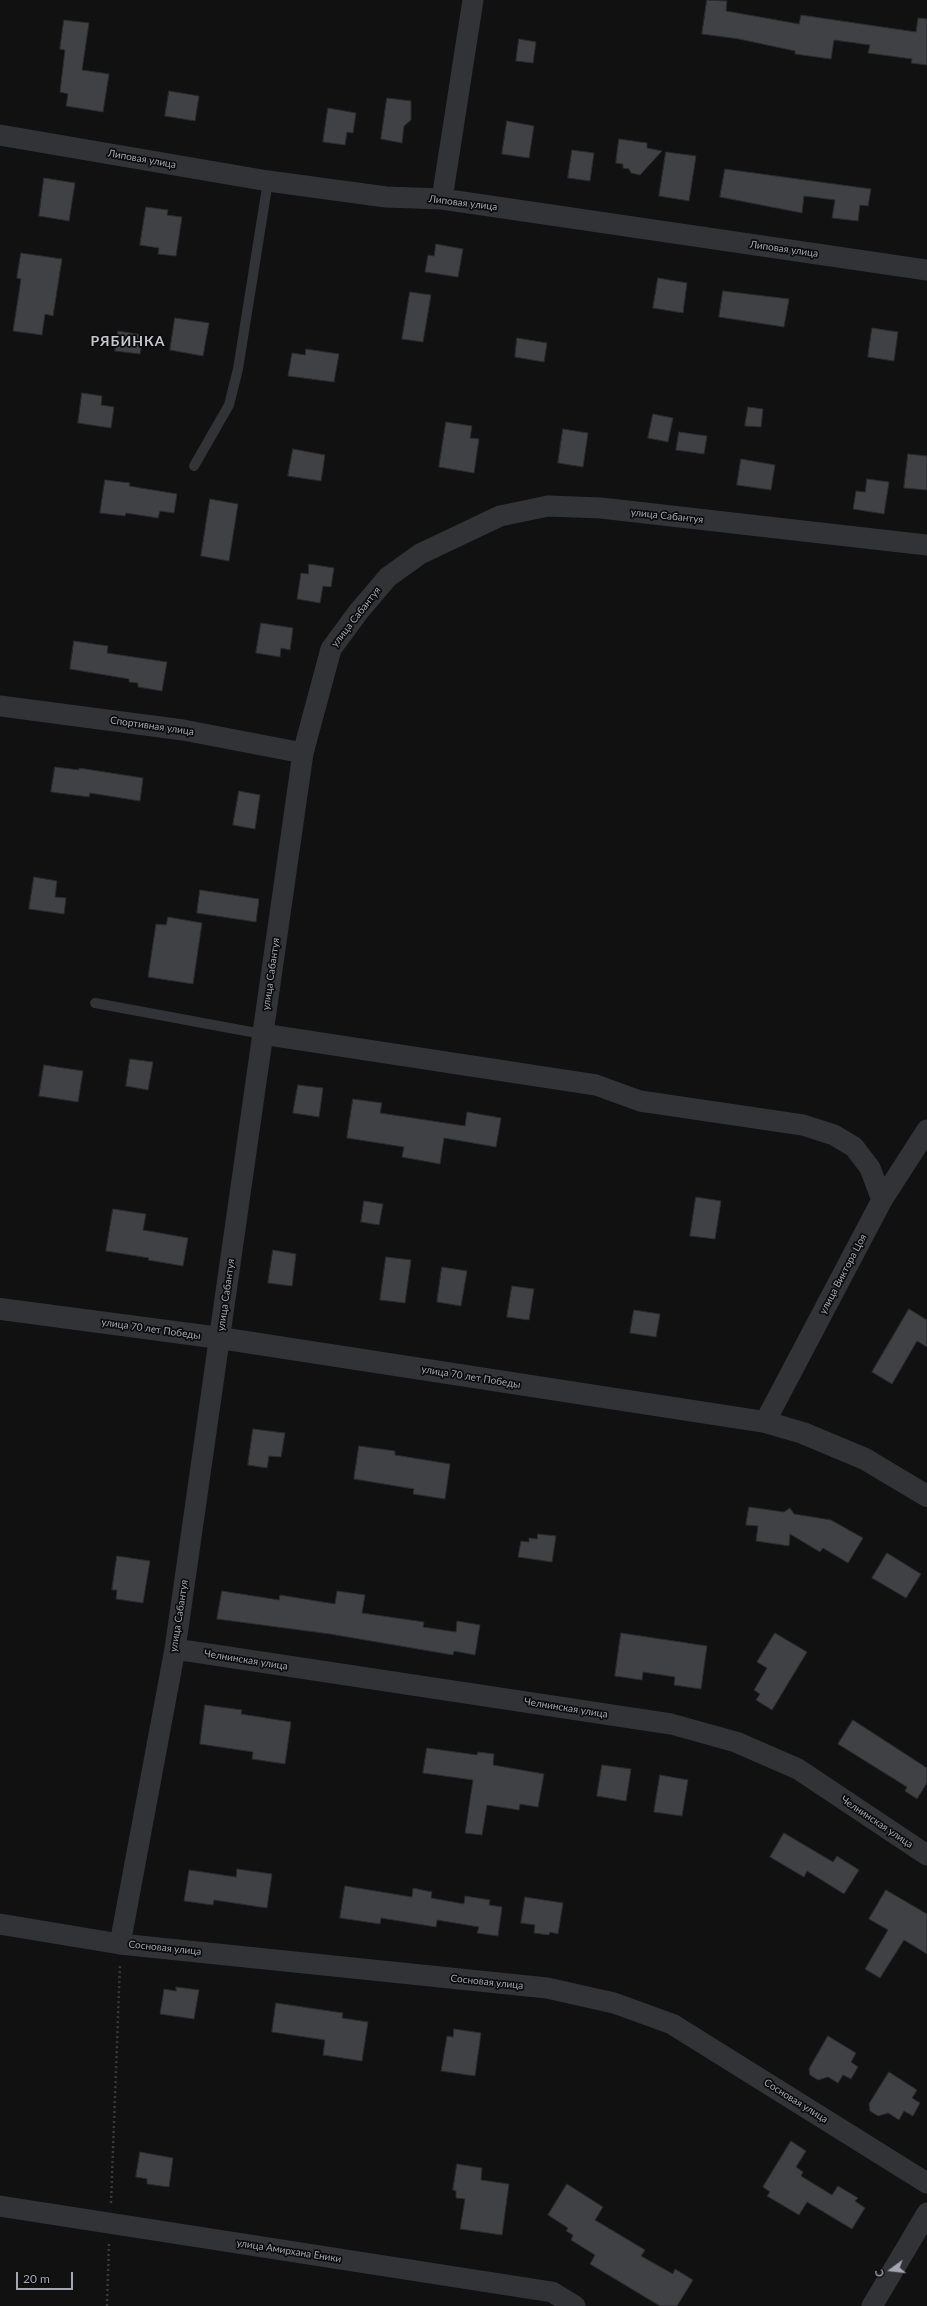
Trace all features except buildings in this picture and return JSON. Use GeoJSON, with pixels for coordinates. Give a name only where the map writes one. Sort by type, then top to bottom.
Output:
{"type":"FeatureCollection","features":[{"type":"Feature","properties":{"kind":"street"},"geometry":{"type":"LineString","coordinates":[[442,199],[473,0]]}},
{"type":"Feature","properties":{"kind":"street","name":"Липовая улица"},"geometry":{"type":"LineString","coordinates":[[0,135],[268,180],[386,197],[442,199],[927,270]]}},
{"type":"Feature","properties":{"kind":"street","name":"улица Сабантуя"},"geometry":{"type":"LineString","coordinates":[[120,1944],[175,1649],[303,753],[331,649],[359,611],[388,577],[420,554],[500,516],[548,506],[601,508],[927,545]]}},
{"type":"Feature","properties":{"kind":"street","name":"Спортивная улица"},"geometry":{"type":"LineString","coordinates":[[0,706],[183,730],[303,753]]}},
{"type":"Feature","properties":{"kind":"street"},"geometry":{"type":"LineString","coordinates":[[262,1034],[596,1085],[640,1101],[803,1125],[834,1135],[854,1147],[870,1168],[882,1200]]}},
{"type":"Feature","properties":{"kind":"street","name":"улица Виктора Цоя"},"geometry":{"type":"LineString","coordinates":[[765,1422],[882,1200],[927,1130]]}},
{"type":"Feature","properties":{"kind":"street","name":"улица 70 лет Победы"},"geometry":{"type":"LineString","coordinates":[[0,1309],[220,1338],[765,1422],[803,1434],[865,1459],[927,1496]]}},
{"type":"Feature","properties":{"kind":"street","name":"Челнинская улица"},"geometry":{"type":"LineString","coordinates":[[175,1649],[671,1724],[736,1742],[798,1769],[927,1855]]}},
{"type":"Feature","properties":{"kind":"street","name":"Сосновая улица"},"geometry":{"type":"LineString","coordinates":[[0,1924],[120,1944],[547,1988],[614,2003],[672,2024],[927,2183]]}},
{"type":"Feature","properties":{"kind":"street","name":"улица Амирхана Еники"},"geometry":{"type":"LineString","coordinates":[[0,2206],[552,2292],[574,2306]]}},
{"type":"Feature","properties":{"kind":"street"},"geometry":{"type":"LineString","coordinates":[[872,2306],[927,2213]]}},
{"type":"Feature","properties":{"kind":"lane"},"geometry":{"type":"LineString","coordinates":[[194,466],[229,405],[238,369],[268,180]]}},
{"type":"Feature","properties":{"kind":"lane"},"geometry":{"type":"LineString","coordinates":[[94,1003],[262,1034]]}},
{"type":"Feature","properties":{"kind":"path"},"geometry":{"type":"LineString","coordinates":[[110,2212],[120,1944]]}},
{"type":"Feature","properties":{"kind":"path"},"geometry":{"type":"LineString","coordinates":[[107,2306],[109,2235]]}},
{"type":"Feature","properties":{"kind":"district","name":"РЯБИНКА"},"geometry":{"type":"Point","coordinates":[128,341]}}]}
